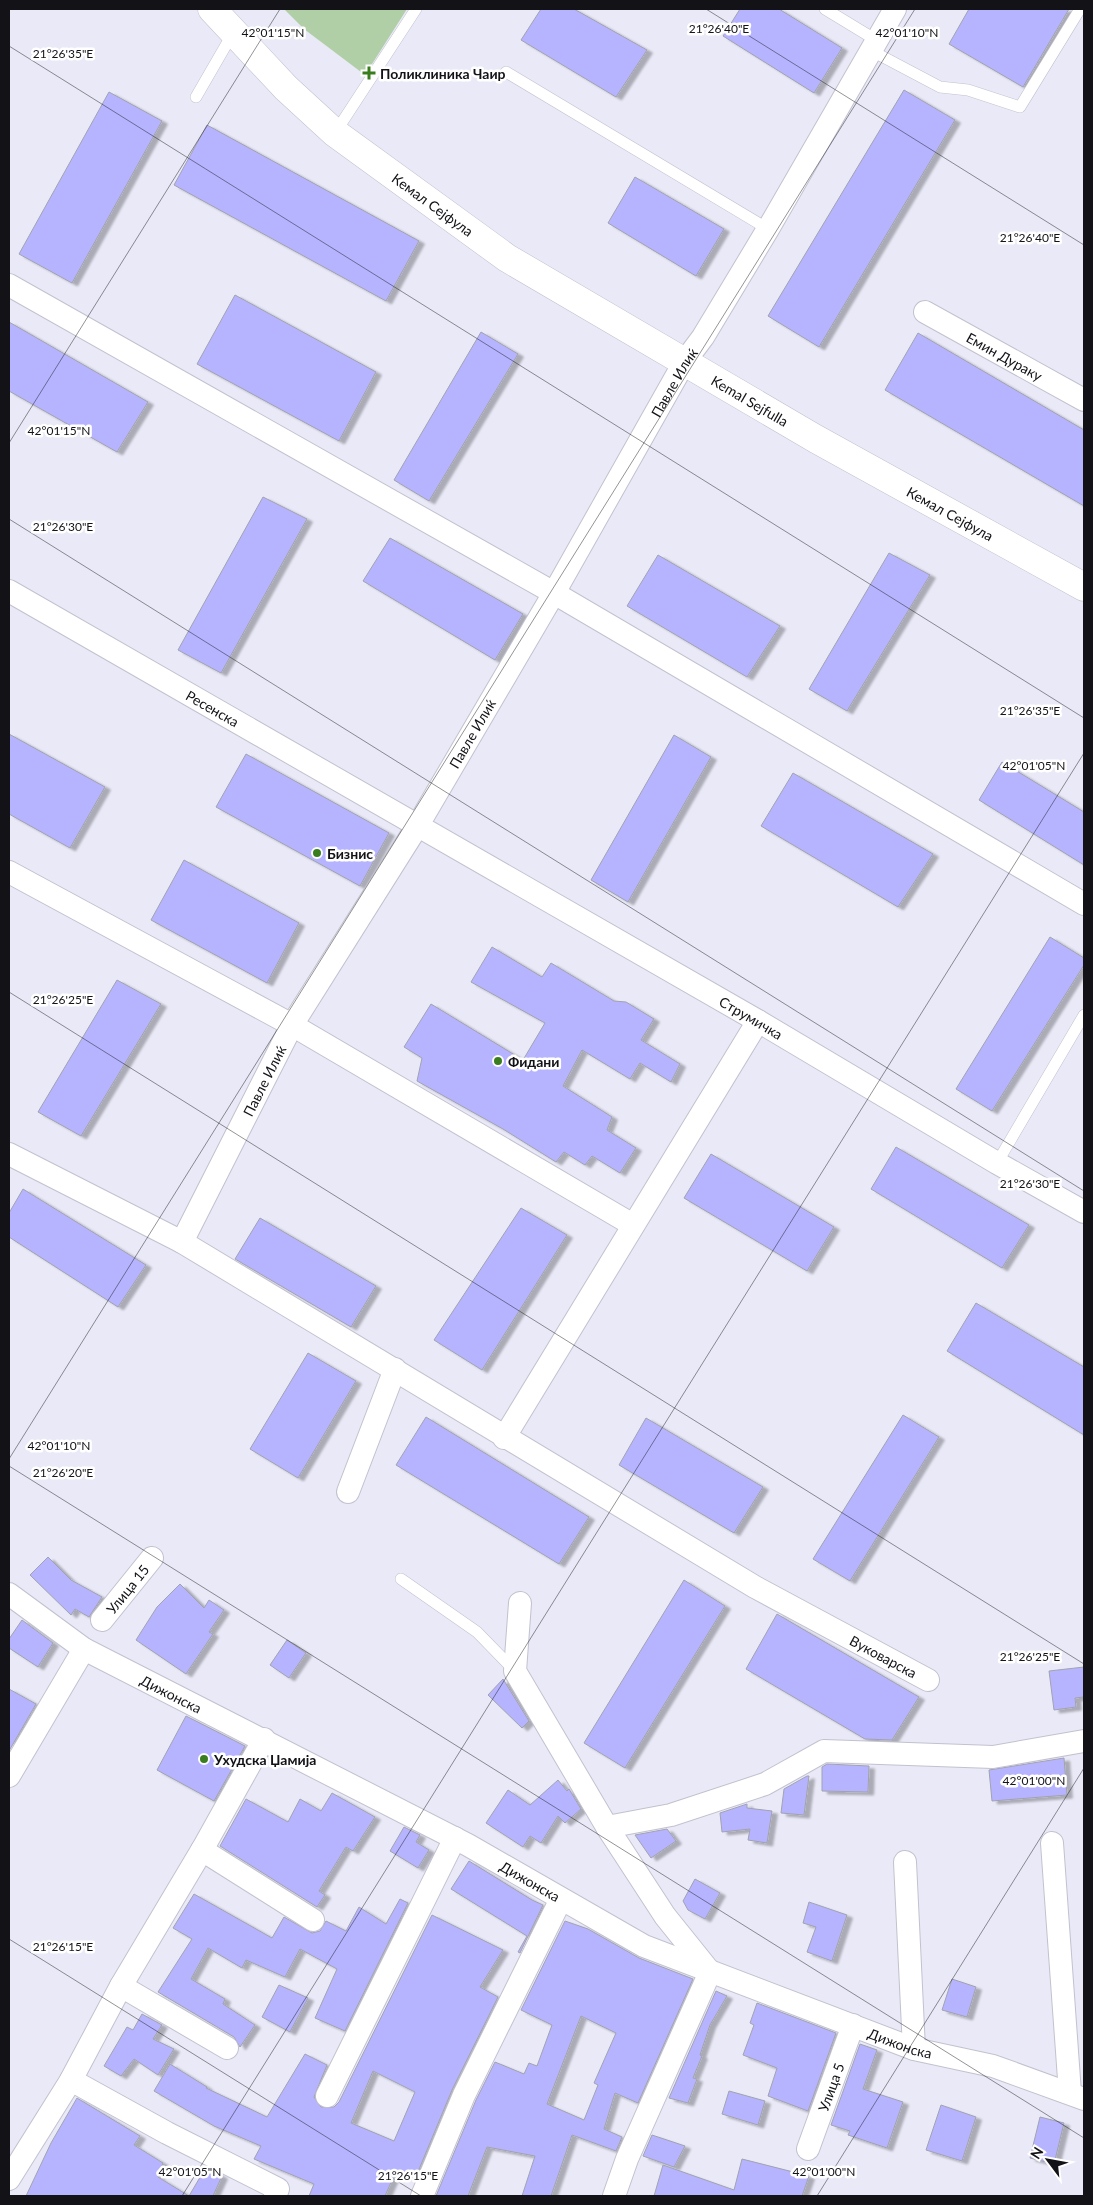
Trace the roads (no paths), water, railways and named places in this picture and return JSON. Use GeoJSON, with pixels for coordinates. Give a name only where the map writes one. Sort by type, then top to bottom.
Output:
{"type":"FeatureCollection","features":[{"type":"Feature","properties":{"kind":"street","name":"Кемал Сејфула"},"geometry":{"type":"LineString","coordinates":[[212,9],[286,88],[335,133],[507,258],[647,341],[685,361]]}},
{"type":"Feature","properties":{"kind":"street","name":"Павле Илиќ"},"geometry":{"type":"LineString","coordinates":[[182,1242],[292,1025],[418,825],[554,593],[685,361],[702,337],[768,229],[895,9]]}},
{"type":"Feature","properties":{"kind":"street"},"geometry":{"type":"LineString","coordinates":[[9,285],[554,593],[1084,904]]}},
{"type":"Feature","properties":{"kind":"street","name":"Емин Дураку"},"geometry":{"type":"LineString","coordinates":[[925,312],[1084,400]]}},
{"type":"Feature","properties":{"kind":"street","name":"Kemal Sejfulla"},"geometry":{"type":"LineString","coordinates":[[685,361],[816,439]]}},
{"type":"Feature","properties":{"kind":"street","name":"Кемал Сејфула"},"geometry":{"type":"LineString","coordinates":[[816,439],[1084,587]]}},
{"type":"Feature","properties":{"kind":"street","name":"Ресенска"},"geometry":{"type":"LineString","coordinates":[[9,591],[418,825]]}},
{"type":"Feature","properties":{"kind":"street","name":"Струмичка"},"geometry":{"type":"LineString","coordinates":[[418,825],[1084,1212]]}},
{"type":"Feature","properties":{"kind":"street"},"geometry":{"type":"LineString","coordinates":[[9,872],[292,1025],[633,1225]]}},
{"type":"Feature","properties":{"kind":"street"},"geometry":{"type":"LineString","coordinates":[[504,1438],[758,1021]]}},
{"type":"Feature","properties":{"kind":"street","name":"Вуковарска"},"geometry":{"type":"LineString","coordinates":[[9,1154],[182,1242],[395,1369],[504,1438],[755,1586],[928,1680]]}},
{"type":"Feature","properties":{"kind":"street"},"geometry":{"type":"LineString","coordinates":[[348,1492],[395,1369]]}},
{"type":"Feature","properties":{"kind":"street","name":"Улица 15"},"geometry":{"type":"LineString","coordinates":[[102,1620],[152,1558]]}},
{"type":"Feature","properties":{"kind":"street","name":"Дижонска"},"geometry":{"type":"LineString","coordinates":[[9,1594],[84,1649],[264,1739],[455,1838],[644,1946],[914,2049],[992,2066],[1077,2096]]}},
{"type":"Feature","properties":{"kind":"street"},"geometry":{"type":"LineString","coordinates":[[520,1603],[515,1671],[607,1827],[665,1916],[710,1972],[627,2159],[614,2196]]}},
{"type":"Feature","properties":{"kind":"street"},"geometry":{"type":"LineString","coordinates":[[9,1776],[84,1649]]}},
{"type":"Feature","properties":{"kind":"street"},"geometry":{"type":"LineString","coordinates":[[9,2179],[71,2080],[121,1986],[202,1850],[264,1739]]}},
{"type":"Feature","properties":{"kind":"street"},"geometry":{"type":"LineString","coordinates":[[607,1827],[671,1815],[765,1784],[824,1751],[993,1758],[1084,1741]]}},
{"type":"Feature","properties":{"kind":"street"},"geometry":{"type":"LineString","coordinates":[[327,2096],[455,1838]]}},
{"type":"Feature","properties":{"kind":"street"},"geometry":{"type":"LineString","coordinates":[[1052,1843],[1077,2096]]}},
{"type":"Feature","properties":{"kind":"street"},"geometry":{"type":"LineString","coordinates":[[202,1850],[312,1920]]}},
{"type":"Feature","properties":{"kind":"street"},"geometry":{"type":"LineString","coordinates":[[905,1862],[914,2049]]}},
{"type":"Feature","properties":{"kind":"street"},"geometry":{"type":"LineString","coordinates":[[422,2196],[464,2095],[561,1898]]}},
{"type":"Feature","properties":{"kind":"street"},"geometry":{"type":"LineString","coordinates":[[121,1986],[227,2048]]}},
{"type":"Feature","properties":{"kind":"street","name":"Улица 5"},"geometry":{"type":"LineString","coordinates":[[808,2149],[853,2025]]}},
{"type":"Feature","properties":{"kind":"street"},"geometry":{"type":"LineString","coordinates":[[71,2080],[167,2133],[278,2189],[275,2196]]}},
{"type":"Feature","properties":{"kind":"lane"},"geometry":{"type":"LineString","coordinates":[[335,133],[416,9]]}},
{"type":"Feature","properties":{"kind":"lane"},"geometry":{"type":"LineString","coordinates":[[824,9],[873,45],[940,87],[968,90],[1020,108],[1080,9]]}},
{"type":"Feature","properties":{"kind":"lane"},"geometry":{"type":"LineString","coordinates":[[196,97],[233,33]]}},
{"type":"Feature","properties":{"kind":"lane"},"geometry":{"type":"LineString","coordinates":[[506,72],[768,229]]}},
{"type":"Feature","properties":{"kind":"lane"},"geometry":{"type":"LineString","coordinates":[[997,1163],[1084,1015]]}},
{"type":"Feature","properties":{"kind":"lane"},"geometry":{"type":"LineString","coordinates":[[400,1578],[477,1632],[515,1671]]}},
{"type":"Feature","properties":{"kind":"place","name":"Поликлиника Чаир"},"geometry":{"type":"Point","coordinates":[369,73]}},
{"type":"Feature","properties":{"kind":"place","name":"Бизнис"},"geometry":{"type":"Point","coordinates":[317,853]}},
{"type":"Feature","properties":{"kind":"place","name":"Фидани"},"geometry":{"type":"Point","coordinates":[498,1061]}},
{"type":"Feature","properties":{"kind":"place","name":"Ухудска Џамија"},"geometry":{"type":"Point","coordinates":[204,1759]}}]}
